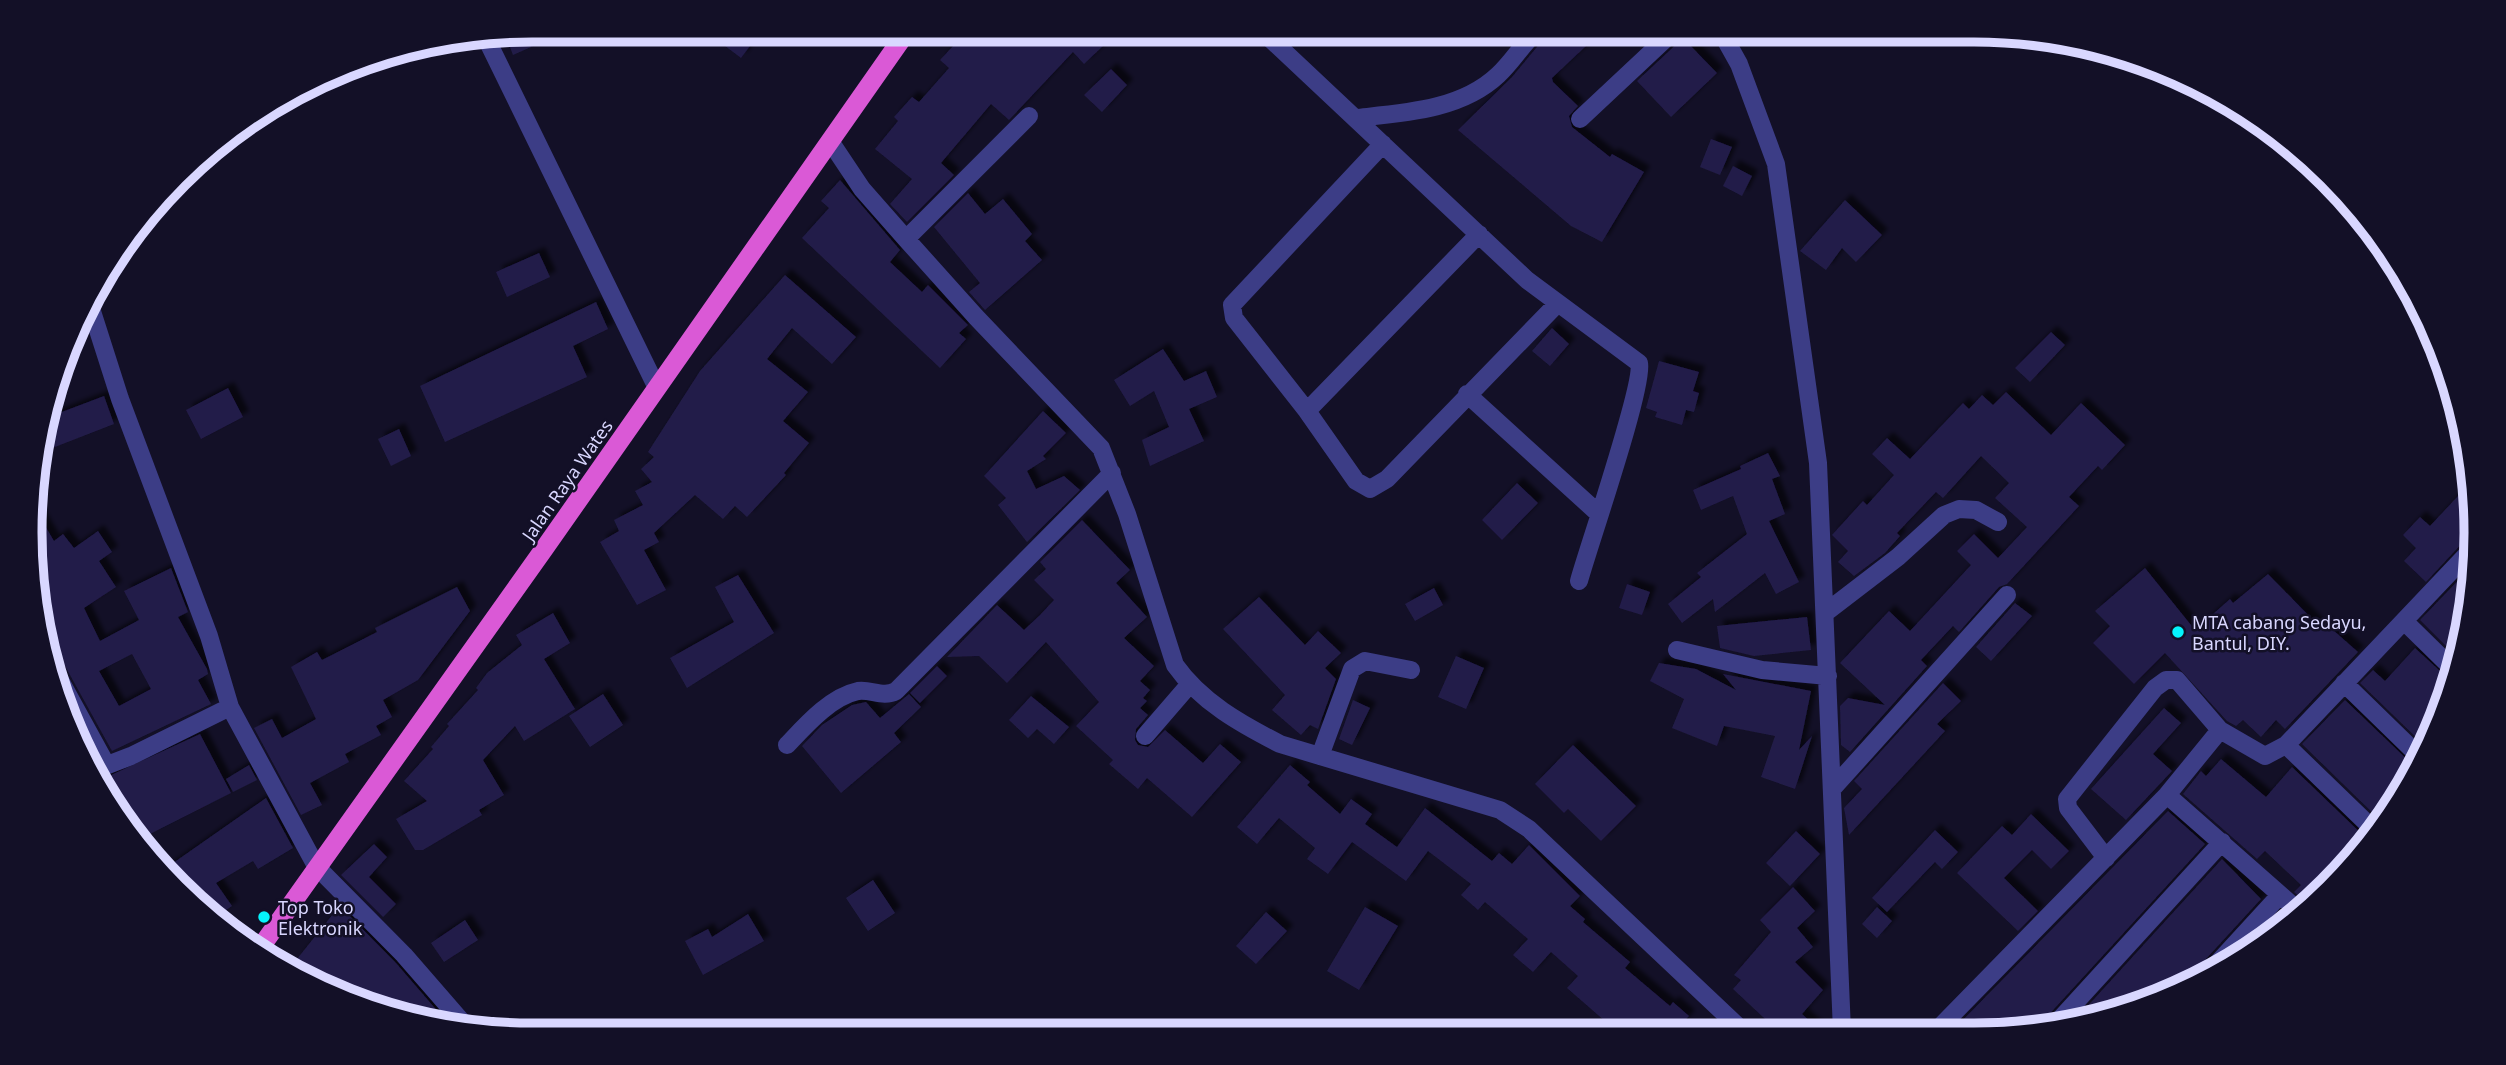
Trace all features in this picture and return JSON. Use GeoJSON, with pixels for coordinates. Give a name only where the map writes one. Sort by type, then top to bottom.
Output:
{"type":"FeatureCollection","features":[{"type":"Feature","properties":{"kind":"highway","name":"Jalan Raya Wates"},"geometry":{"type":"LineString","coordinates":[[264,942],[900,42]]}},
{"type":"Feature","properties":{"kind":"street"},"geometry":{"type":"LineString","coordinates":[[1274,42],[1556,304],[1635,358],[1642,370],[1578,581]]}},
{"type":"Feature","properties":{"kind":"street"},"geometry":{"type":"LineString","coordinates":[[1356,118],[1408,112],[1473,93],[1498,75],[1527,42]]}},
{"type":"Feature","properties":{"kind":"street"},"geometry":{"type":"LineString","coordinates":[[1580,119],[1662,42]]}},
{"type":"Feature","properties":{"kind":"street"},"geometry":{"type":"LineString","coordinates":[[1727,42],[1739,64],[1776,164],[1818,463],[1842,1023]]}},
{"type":"Feature","properties":{"kind":"street"},"geometry":{"type":"LineString","coordinates":[[489,44],[657,388]]}},
{"type":"Feature","properties":{"kind":"street"},"geometry":{"type":"LineString","coordinates":[[906,239],[1030,117]]}},
{"type":"Feature","properties":{"kind":"street"},"geometry":{"type":"LineString","coordinates":[[830,141],[862,188],[906,239],[1101,448],[1112,473],[1175,665],[1189,685],[1247,727],[1280,744],[1500,810],[1529,829],[1734,1023]]}},
{"type":"Feature","properties":{"kind":"street"},"geometry":{"type":"LineString","coordinates":[[1383,144],[1232,305],[1238,324],[1307,411],[1356,481],[1370,489],[1387,479],[1556,304]]}},
{"type":"Feature","properties":{"kind":"street"},"geometry":{"type":"LineString","coordinates":[[1307,411],[1479,234]]}},
{"type":"Feature","properties":{"kind":"street"},"geometry":{"type":"LineString","coordinates":[[93,315],[120,399],[209,636],[230,707],[316,866],[404,955],[458,1017]]}},
{"type":"Feature","properties":{"kind":"street"},"geometry":{"type":"LineString","coordinates":[[1467,394],[1599,514]]}},
{"type":"Feature","properties":{"kind":"street"},"geometry":{"type":"LineString","coordinates":[[787,746],[809,722],[835,702],[858,691],[887,694],[896,691],[1112,473]]}},
{"type":"Feature","properties":{"kind":"street"},"geometry":{"type":"LineString","coordinates":[[1825,613],[1898,557],[1944,515],[1959,509],[1976,510],[1998,522]]}},
{"type":"Feature","properties":{"kind":"street"},"geometry":{"type":"LineString","coordinates":[[2106,858],[2068,808],[2067,799],[2155,688],[2165,680],[2177,681],[2220,730],[2265,756],[2286,745],[2463,558]]}},
{"type":"Feature","properties":{"kind":"street"},"geometry":{"type":"LineString","coordinates":[[1833,788],[2007,595]]}},
{"type":"Feature","properties":{"kind":"street"},"geometry":{"type":"LineString","coordinates":[[2404,621],[2446,662]]}},
{"type":"Feature","properties":{"kind":"street"},"geometry":{"type":"LineString","coordinates":[[1677,650],[1762,670],[1828,676]]}},
{"type":"Feature","properties":{"kind":"street"},"geometry":{"type":"LineString","coordinates":[[1320,756],[1352,669],[1365,661],[1411,670]]}},
{"type":"Feature","properties":{"kind":"street"},"geometry":{"type":"LineString","coordinates":[[2344,683],[2413,750]]}},
{"type":"Feature","properties":{"kind":"street"},"geometry":{"type":"LineString","coordinates":[[1145,736],[1189,685]]}},
{"type":"Feature","properties":{"kind":"street"},"geometry":{"type":"LineString","coordinates":[[102,766],[131,757],[230,707]]}},
{"type":"Feature","properties":{"kind":"street"},"geometry":{"type":"LineString","coordinates":[[1944,1023],[2167,796],[2220,730]]}},
{"type":"Feature","properties":{"kind":"street"},"geometry":{"type":"LineString","coordinates":[[2286,745],[2368,824]]}},
{"type":"Feature","properties":{"kind":"street"},"geometry":{"type":"LineString","coordinates":[[2167,796],[2292,905]]}},
{"type":"Feature","properties":{"kind":"street"},"geometry":{"type":"LineString","coordinates":[[2064,1015],[2221,842]]}},
{"type":"Feature","properties":{"kind":"street"},"geometry":{"type":"LineString","coordinates":[[2229,951],[2280,895]]}},
{"type":"Feature","properties":{"kind":"building"},"geometry":{"type":"Polygon","coordinates":[[[542,42],[513,55],[508,43],[542,42]]]}},
{"type":"Feature","properties":{"kind":"building"},"geometry":{"type":"Polygon","coordinates":[[[720,42],[753,42],[741,58],[720,42]]]}},
{"type":"Feature","properties":{"kind":"building"},"geometry":{"type":"Polygon","coordinates":[[[957,42],[1101,42],[1104,45],[1084,64],[1073,52],[1009,120],[991,104],[941,163],[954,175],[907,222],[890,204],[912,179],[875,149],[898,121],[894,117],[912,97],[919,102],[949,68],[940,60],[957,42]]]}},
{"type":"Feature","properties":{"kind":"building"},"geometry":{"type":"Polygon","coordinates":[[[1541,42],[1590,42],[1552,78],[1553,82],[1578,106],[1569,116],[1572,127],[1610,157],[1612,154],[1644,172],[1602,242],[1571,226],[1458,130],[1512,77],[1541,42]]]}},
{"type":"Feature","properties":{"kind":"building"},"geometry":{"type":"Polygon","coordinates":[[[1679,42],[1687,42],[1717,73],[1671,117],[1637,81],[1679,42]]]}},
{"type":"Feature","properties":{"kind":"building"},"geometry":{"type":"Polygon","coordinates":[[[1111,69],[1127,85],[1102,112],[1084,95],[1111,69]]]}},
{"type":"Feature","properties":{"kind":"building"},"geometry":{"type":"Polygon","coordinates":[[[1711,139],[1732,147],[1720,175],[1700,167],[1711,139]]]}},
{"type":"Feature","properties":{"kind":"building"},"geometry":{"type":"Polygon","coordinates":[[[1733,166],[1752,176],[1742,196],[1723,186],[1733,166]]]}},
{"type":"Feature","properties":{"kind":"building"},"geometry":{"type":"Polygon","coordinates":[[[840,180],[900,250],[890,262],[922,292],[928,285],[968,325],[959,333],[966,339],[940,368],[802,238],[829,208],[821,201],[840,180]]]}},
{"type":"Feature","properties":{"kind":"building"},"geometry":{"type":"Polygon","coordinates":[[[968,193],[985,214],[1003,199],[1032,234],[1025,241],[1042,260],[985,310],[969,292],[980,283],[934,227],[968,193]]]}},
{"type":"Feature","properties":{"kind":"building"},"geometry":{"type":"Polygon","coordinates":[[[1845,200],[1882,235],[1856,262],[1842,248],[1826,270],[1800,251],[1845,200]]]}},
{"type":"Feature","properties":{"kind":"building"},"geometry":{"type":"Polygon","coordinates":[[[539,253],[550,277],[507,297],[496,272],[539,253]]]}},
{"type":"Feature","properties":{"kind":"building"},"geometry":{"type":"Polygon","coordinates":[[[785,275],[856,337],[832,364],[792,328],[767,359],[808,392],[783,421],[809,443],[784,473],[786,475],[747,517],[735,506],[723,519],[695,495],[654,533],[659,542],[644,550],[666,590],[637,605],[600,542],[619,531],[614,520],[643,505],[635,491],[652,482],[641,469],[654,457],[648,452],[700,371],[785,275]]]}},
{"type":"Feature","properties":{"kind":"building"},"geometry":{"type":"Polygon","coordinates":[[[596,302],[608,329],[573,346],[587,377],[445,442],[420,386],[596,302]]]}},
{"type":"Feature","properties":{"kind":"building"},"geometry":{"type":"Polygon","coordinates":[[[1552,328],[1569,344],[1550,366],[1532,351],[1552,328]]]}},
{"type":"Feature","properties":{"kind":"building"},"geometry":{"type":"Polygon","coordinates":[[[2051,332],[2065,345],[2030,382],[2015,368],[2051,332]]]}},
{"type":"Feature","properties":{"kind":"building"},"geometry":{"type":"Polygon","coordinates":[[[1163,349],[1184,381],[1206,371],[1217,397],[1189,409],[1204,441],[1150,466],[1142,440],[1169,427],[1154,391],[1130,406],[1114,380],[1163,349]]]}},
{"type":"Feature","properties":{"kind":"building"},"geometry":{"type":"Polygon","coordinates":[[[1659,361],[1699,372],[1693,391],[1699,393],[1694,412],[1686,410],[1682,425],[1655,417],[1657,412],[1646,408],[1659,361]]]}},
{"type":"Feature","properties":{"kind":"building"},"geometry":{"type":"Polygon","coordinates":[[[228,388],[243,417],[201,439],[186,410],[228,388]]]}},
{"type":"Feature","properties":{"kind":"building"},"geometry":{"type":"Polygon","coordinates":[[[2006,392],[2051,435],[2081,403],[2125,445],[2102,470],[2098,466],[2069,497],[2079,506],[2007,584],[1999,587],[1959,632],[1953,626],[1921,660],[1927,666],[1850,752],[1841,745],[1840,706],[1848,698],[1885,705],[1840,663],[1889,611],[1910,631],[1971,565],[1957,551],[1974,534],[1998,558],[2027,527],[1995,498],[2009,483],[1981,456],[1943,498],[1936,492],[1897,533],[1900,536],[1885,553],[1854,576],[1838,562],[1848,551],[1832,535],[1863,501],[1867,505],[1894,475],[1872,454],[1887,438],[1910,459],[1963,403],[1969,409],[1982,395],[1993,405],[2006,392]]]}},
{"type":"Feature","properties":{"kind":"building"},"geometry":{"type":"Polygon","coordinates":[[[104,396],[114,424],[49,449],[57,414],[104,396]]]}},
{"type":"Feature","properties":{"kind":"building"},"geometry":{"type":"Polygon","coordinates":[[[1043,411],[1066,433],[1043,456],[1046,459],[1027,471],[1036,489],[1064,476],[1080,490],[1027,542],[998,505],[1006,498],[984,476],[1043,411]]]}},
{"type":"Feature","properties":{"kind":"building"},"geometry":{"type":"Polygon","coordinates":[[[399,429],[411,456],[391,466],[378,439],[399,429]]]}},
{"type":"Feature","properties":{"kind":"building"},"geometry":{"type":"Polygon","coordinates":[[[1768,453],[1780,476],[1772,479],[1785,514],[1769,521],[1799,582],[1776,594],[1765,573],[1715,612],[1713,599],[1682,623],[1668,604],[1701,577],[1697,573],[1747,534],[1733,496],[1701,510],[1693,490],[1741,469],[1740,466],[1768,453]]]}},
{"type":"Feature","properties":{"kind":"building"},"geometry":{"type":"Polygon","coordinates":[[[1517,483],[1538,503],[1502,540],[1482,520],[1517,483]]]}},
{"type":"Feature","properties":{"kind":"building"},"geometry":{"type":"Polygon","coordinates":[[[2462,491],[2464,541],[2426,582],[2404,561],[2416,548],[2403,535],[2420,517],[2430,526],[2462,491]]]}},
{"type":"Feature","properties":{"kind":"building"},"geometry":{"type":"Polygon","coordinates":[[[1082,520],[1130,570],[1116,583],[1147,617],[1124,638],[1154,666],[1140,681],[1150,690],[1143,698],[1147,701],[1140,708],[1148,715],[1136,729],[1135,740],[1138,745],[1148,747],[1165,730],[1203,763],[1220,744],[1241,762],[1192,817],[1147,778],[1138,789],[1109,764],[1113,760],[1076,726],[1099,702],[1046,642],[1007,683],[979,656],[947,657],[997,605],[1024,630],[1040,615],[1054,600],[1034,580],[1046,569],[1040,562],[1082,520]]]}},
{"type":"Feature","properties":{"kind":"building"},"geometry":{"type":"Polygon","coordinates":[[[42,521],[54,541],[63,534],[74,548],[98,531],[112,552],[99,561],[116,587],[84,608],[100,641],[139,620],[124,591],[171,568],[188,612],[178,617],[207,669],[208,674],[198,680],[211,704],[112,751],[60,661],[46,597],[42,521]],[[132,654],[99,671],[119,706],[151,689],[132,654]]]}},
{"type":"Feature","properties":{"kind":"building"},"geometry":{"type":"Polygon","coordinates":[[[2145,568],[2195,630],[2230,599],[2233,603],[2268,574],[2320,627],[2324,622],[2358,652],[2285,729],[2276,720],[2261,737],[2243,720],[2236,726],[2227,721],[2165,653],[2134,684],[2093,643],[2110,626],[2095,611],[2145,568]]]}},
{"type":"Feature","properties":{"kind":"building"},"geometry":{"type":"Polygon","coordinates":[[[738,575],[774,633],[687,688],[670,658],[734,622],[715,587],[738,575]]]}},
{"type":"Feature","properties":{"kind":"building"},"geometry":{"type":"Polygon","coordinates":[[[2462,576],[2449,649],[2420,620],[2462,576]]]}},
{"type":"Feature","properties":{"kind":"building"},"geometry":{"type":"Polygon","coordinates":[[[1627,584],[1650,592],[1642,615],[1619,608],[1627,584]]]}},
{"type":"Feature","properties":{"kind":"building"},"geometry":{"type":"Polygon","coordinates":[[[457,587],[470,611],[418,680],[383,700],[392,717],[376,726],[381,735],[345,754],[349,762],[310,783],[322,805],[301,815],[254,728],[272,719],[282,738],[316,719],[291,667],[317,652],[322,660],[377,632],[375,628],[457,587]]]}},
{"type":"Feature","properties":{"kind":"building"},"geometry":{"type":"Polygon","coordinates":[[[1434,588],[1443,605],[1415,621],[1405,604],[1434,588]]]}},
{"type":"Feature","properties":{"kind":"building"},"geometry":{"type":"Polygon","coordinates":[[[1259,597],[1305,645],[1318,631],[1341,653],[1325,668],[1336,679],[1318,729],[1310,725],[1301,735],[1272,710],[1285,695],[1223,629],[1259,597]]]}},
{"type":"Feature","properties":{"kind":"building"},"geometry":{"type":"Polygon","coordinates":[[[2015,603],[2032,616],[1991,661],[1976,647],[2015,603]]]}},
{"type":"Feature","properties":{"kind":"building"},"geometry":{"type":"Polygon","coordinates":[[[553,613],[570,643],[544,659],[575,709],[524,741],[515,726],[483,760],[504,795],[479,810],[482,815],[423,850],[415,850],[396,819],[427,801],[404,781],[433,749],[431,747],[449,726],[447,724],[478,690],[476,688],[487,673],[522,645],[516,635],[553,613]]]}},
{"type":"Feature","properties":{"kind":"building"},"geometry":{"type":"Polygon","coordinates":[[[1807,617],[1811,650],[1754,656],[1720,648],[1717,626],[1807,617]]]}},
{"type":"Feature","properties":{"kind":"building"},"geometry":{"type":"Polygon","coordinates":[[[2415,648],[2443,674],[2418,739],[2360,683],[2373,670],[2385,681],[2415,648]]]}},
{"type":"Feature","properties":{"kind":"building"},"geometry":{"type":"Polygon","coordinates":[[[1456,656],[1484,668],[1466,709],[1438,697],[1456,656]]]}},
{"type":"Feature","properties":{"kind":"building"},"geometry":{"type":"Polygon","coordinates":[[[1659,663],[1696,669],[1736,690],[1723,674],[1811,691],[1799,750],[1812,736],[1795,789],[1761,777],[1775,736],[1724,726],[1717,746],[1672,728],[1684,699],[1650,681],[1659,663]]]}},
{"type":"Feature","properties":{"kind":"building"},"geometry":{"type":"Polygon","coordinates":[[[937,666],[947,676],[920,703],[910,693],[937,666]]]}},
{"type":"Feature","properties":{"kind":"building"},"geometry":{"type":"Polygon","coordinates":[[[1943,683],[1961,701],[1937,724],[1945,731],[1849,835],[1844,808],[1862,789],[1854,781],[1943,683]]]}},
{"type":"Feature","properties":{"kind":"building"},"geometry":{"type":"Polygon","coordinates":[[[603,694],[623,725],[590,747],[569,716],[603,694]]]}},
{"type":"Feature","properties":{"kind":"building"},"geometry":{"type":"Polygon","coordinates":[[[909,694],[921,707],[894,733],[901,742],[841,793],[802,746],[822,725],[852,705],[866,702],[880,718],[909,694]]]}},
{"type":"Feature","properties":{"kind":"building"},"geometry":{"type":"Polygon","coordinates":[[[1031,696],[1069,727],[1054,744],[1037,729],[1028,738],[1009,720],[1031,696]]]}},
{"type":"Feature","properties":{"kind":"building"},"geometry":{"type":"Polygon","coordinates":[[[1353,700],[1370,708],[1352,745],[1339,739],[1353,700]]]}},
{"type":"Feature","properties":{"kind":"building"},"geometry":{"type":"Polygon","coordinates":[[[2345,700],[2407,760],[2374,815],[2302,744],[2345,700]]]}},
{"type":"Feature","properties":{"kind":"building"},"geometry":{"type":"Polygon","coordinates":[[[2164,708],[2181,723],[2153,754],[2172,771],[2126,820],[2091,789],[2164,708]]]}},
{"type":"Feature","properties":{"kind":"building"},"geometry":{"type":"Polygon","coordinates":[[[200,734],[231,793],[147,836],[107,777],[200,734]]]}},
{"type":"Feature","properties":{"kind":"building"},"geometry":{"type":"Polygon","coordinates":[[[1573,745],[1636,806],[1601,841],[1568,809],[1564,813],[1535,784],[1573,745]]]}},
{"type":"Feature","properties":{"kind":"building"},"geometry":{"type":"Polygon","coordinates":[[[2221,759],[2266,797],[2292,767],[2361,833],[2301,898],[2294,892],[2301,885],[2265,851],[2257,859],[2183,794],[2201,771],[2206,776],[2221,759]]]}},
{"type":"Feature","properties":{"kind":"building"},"geometry":{"type":"Polygon","coordinates":[[[249,765],[257,780],[233,792],[226,779],[249,765]]]}},
{"type":"Feature","properties":{"kind":"building"},"geometry":{"type":"Polygon","coordinates":[[[1290,765],[1310,782],[1307,785],[1340,814],[1351,799],[1372,814],[1365,824],[1397,847],[1425,808],[1492,861],[1499,853],[1512,864],[1529,845],[1580,896],[1570,906],[1585,919],[1583,922],[1630,962],[1625,968],[1670,1006],[1673,1002],[1689,1016],[1682,1023],[1605,1023],[1567,988],[1578,976],[1551,952],[1533,972],[1513,955],[1528,939],[1485,902],[1478,910],[1461,895],[1471,884],[1428,851],[1406,881],[1352,842],[1328,874],[1307,859],[1315,848],[1279,818],[1257,844],[1237,827],[1290,765]]]}},
{"type":"Feature","properties":{"kind":"building"},"geometry":{"type":"Polygon","coordinates":[[[266,798],[293,848],[258,869],[253,861],[216,883],[232,906],[223,912],[172,864],[266,798]]]}},
{"type":"Feature","properties":{"kind":"building"},"geometry":{"type":"Polygon","coordinates":[[[2168,811],[2205,844],[2046,1018],[1960,1023],[2168,811]]]}},
{"type":"Feature","properties":{"kind":"building"},"geometry":{"type":"Polygon","coordinates":[[[2031,814],[2069,851],[2051,869],[2032,850],[2004,878],[2038,911],[2018,931],[1957,873],[2002,826],[2012,835],[2031,814]]]}},
{"type":"Feature","properties":{"kind":"building"},"geometry":{"type":"Polygon","coordinates":[[[1935,830],[1958,852],[1942,869],[1935,862],[1887,912],[1872,898],[1935,830]]]}},
{"type":"Feature","properties":{"kind":"building"},"geometry":{"type":"Polygon","coordinates":[[[1796,831],[1820,854],[1790,886],[1766,863],[1796,831]]]}},
{"type":"Feature","properties":{"kind":"building"},"geometry":{"type":"Polygon","coordinates":[[[374,844],[387,857],[369,877],[396,904],[383,917],[341,875],[374,844]]]}},
{"type":"Feature","properties":{"kind":"building"},"geometry":{"type":"Polygon","coordinates":[[[2222,859],[2261,899],[2205,960],[2204,965],[2161,986],[2084,1010],[2222,859]]]}},
{"type":"Feature","properties":{"kind":"building"},"geometry":{"type":"Polygon","coordinates":[[[873,880],[895,913],[868,931],[846,898],[873,880]]]}},
{"type":"Feature","properties":{"kind":"building"},"geometry":{"type":"Polygon","coordinates":[[[1793,887],[1815,911],[1797,928],[1813,947],[1795,962],[1823,990],[1802,1014],[1812,1023],[1769,1023],[1733,989],[1741,980],[1734,975],[1771,932],[1760,920],[1793,887]]]}},
{"type":"Feature","properties":{"kind":"building"},"geometry":{"type":"Polygon","coordinates":[[[337,903],[396,963],[440,1015],[345,986],[305,966],[297,959],[333,914],[330,911],[337,903]]]}},
{"type":"Feature","properties":{"kind":"building"},"geometry":{"type":"Polygon","coordinates":[[[1365,907],[1398,926],[1359,990],[1327,971],[1365,907]]]}},
{"type":"Feature","properties":{"kind":"building"},"geometry":{"type":"Polygon","coordinates":[[[1877,907],[1892,921],[1877,938],[1862,924],[1877,907]]]}},
{"type":"Feature","properties":{"kind":"building"},"geometry":{"type":"Polygon","coordinates":[[[1266,912],[1287,931],[1256,964],[1236,946],[1266,912]]]}},
{"type":"Feature","properties":{"kind":"building"},"geometry":{"type":"Polygon","coordinates":[[[748,914],[764,941],[703,975],[685,941],[708,929],[712,937],[748,914]]]}},
{"type":"Feature","properties":{"kind":"building"},"geometry":{"type":"Polygon","coordinates":[[[465,920],[478,940],[444,962],[431,943],[465,920]]]}},
{"type":"Feature","properties":{"kind":"place","name":"MTA cabang Sedayu, Bantul, DIY."},"geometry":{"type":"Point","coordinates":[2178,632]}},
{"type":"Feature","properties":{"kind":"place","name":"Top Toko Elektronik"},"geometry":{"type":"Point","coordinates":[264,917]}}]}
